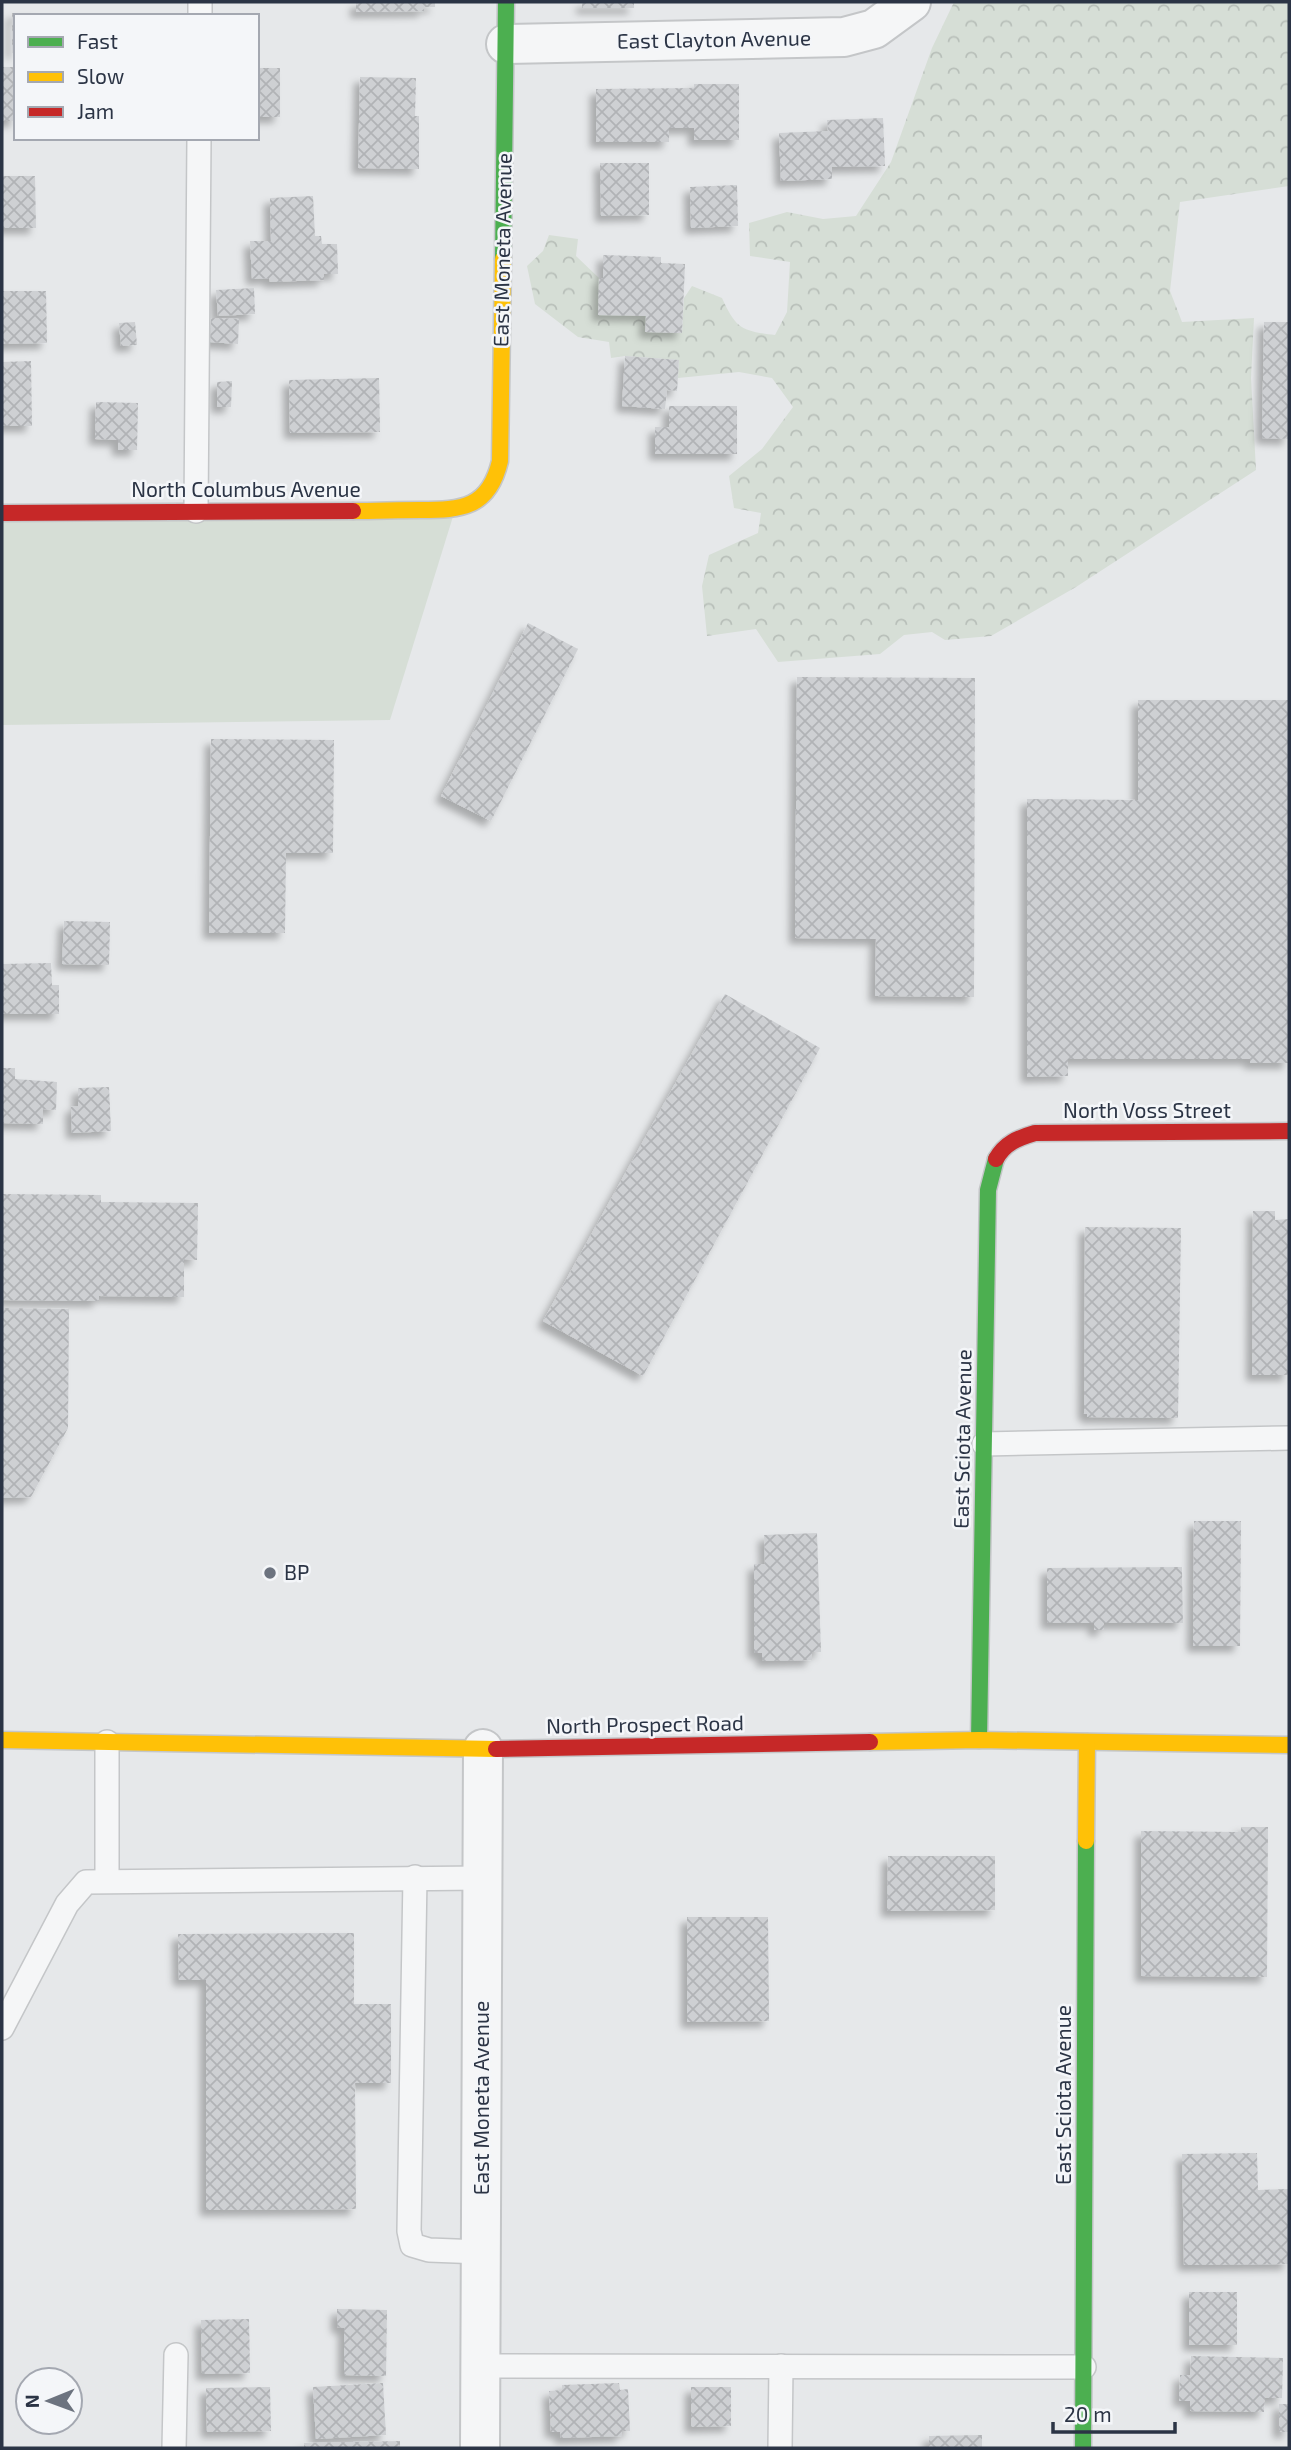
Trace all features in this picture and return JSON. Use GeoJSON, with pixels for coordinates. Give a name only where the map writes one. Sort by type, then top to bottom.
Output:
{"type":"FeatureCollection","features":[{"type":"Feature","properties":{"kind":"street","name":"East Moneta Avenue"},"geometry":{"type":"LineString","coordinates":[[485,494],[495,480],[500,461],[506,2]]}},
{"type":"Feature","properties":{"kind":"street","name":"East Clayton Avenue"},"geometry":{"type":"LineString","coordinates":[[506,44],[844,37],[874,29],[912,2]]}},
{"type":"Feature","properties":{"kind":"street","name":"North Columbus Avenue"},"geometry":{"type":"LineString","coordinates":[[2,513],[455,510],[472,505],[485,494]]}},
{"type":"Feature","properties":{"kind":"street","name":"North Voss Street"},"geometry":{"type":"LineString","coordinates":[[1006,1144],[1035,1133],[1289,1131]]}},
{"type":"Feature","properties":{"kind":"street","name":"East Sciota Avenue"},"geometry":{"type":"LineString","coordinates":[[979,1740],[988,1190],[992,1163],[1006,1144]]}},
{"type":"Feature","properties":{"kind":"street","name":"North Prospect Road"},"geometry":{"type":"LineString","coordinates":[[2,1740],[482,1749],[979,1740],[1289,1745]]}},
{"type":"Feature","properties":{"kind":"street","name":"East Sciota Avenue"},"geometry":{"type":"LineString","coordinates":[[1083,2448],[1087,1742]]}},
{"type":"Feature","properties":{"kind":"street","name":"East Moneta Avenue"},"geometry":{"type":"LineString","coordinates":[[480,2448],[482,1749]]}},
{"type":"Feature","properties":{"kind":"lane"},"geometry":{"type":"LineString","coordinates":[[196,511],[199,140]]}},
{"type":"Feature","properties":{"kind":"lane"},"geometry":{"type":"LineString","coordinates":[[984,1444],[1289,1438]]}},
{"type":"Feature","properties":{"kind":"lane"},"geometry":{"type":"LineString","coordinates":[[107,1742],[107,1880]]}},
{"type":"Feature","properties":{"kind":"lane"},"geometry":{"type":"LineString","coordinates":[[415,1877],[409,2231],[412,2245],[429,2250],[481,2252]]}},
{"type":"Feature","properties":{"kind":"lane"},"geometry":{"type":"LineString","coordinates":[[2,2028],[67,1904],[86,1882],[482,1878]]}},
{"type":"Feature","properties":{"kind":"lane"},"geometry":{"type":"LineString","coordinates":[[174,2448],[176,2355]]}},
{"type":"Feature","properties":{"kind":"lane"},"geometry":{"type":"LineString","coordinates":[[480,2366],[1084,2367]]}},
{"type":"Feature","properties":{"kind":"lane"},"geometry":{"type":"LineString","coordinates":[[780,2448],[781,2366]]}},
{"type":"Feature","properties":{"kind":"green space"},"geometry":{"type":"Polygon","coordinates":[[[954,2],[1289,2],[1289,186],[1180,202],[1170,291],[1182,322],[1254,318],[1251,378],[1256,470],[1076,587],[991,636],[945,640],[932,632],[904,635],[880,654],[778,662],[756,629],[707,636],[702,586],[709,555],[758,533],[761,513],[734,508],[729,476],[762,449],[793,407],[772,378],[739,372],[678,378],[679,360],[625,356],[611,358],[609,342],[578,337],[535,304],[527,266],[543,251],[549,235],[578,239],[576,256],[599,278],[599,314],[646,316],[646,332],[682,333],[684,298],[692,286],[722,298],[741,327],[775,335],[787,312],[790,262],[750,256],[749,223],[787,212],[823,219],[856,216],[891,162],[932,48],[954,2]]]}},
{"type":"Feature","properties":{"kind":"green space"},"geometry":{"type":"Polygon","coordinates":[[[455,510],[390,720],[2,725],[2,513],[455,510]]]}},
{"type":"Feature","properties":{"kind":"building"},"geometry":{"type":"Polygon","coordinates":[[[356,2],[435,2],[435,7],[424,7],[424,11],[356,12],[356,2]]]}},
{"type":"Feature","properties":{"kind":"building"},"geometry":{"type":"Polygon","coordinates":[[[582,2],[634,2],[634,8],[582,8],[582,2]]]}},
{"type":"Feature","properties":{"kind":"building"},"geometry":{"type":"Polygon","coordinates":[[[12,13],[39,13],[14,14],[12,53],[12,13]]]}},
{"type":"Feature","properties":{"kind":"building"},"geometry":{"type":"Polygon","coordinates":[[[2,67],[14,67],[14,121],[2,121],[2,67]]]}},
{"type":"Feature","properties":{"kind":"building"},"geometry":{"type":"Polygon","coordinates":[[[259,68],[280,68],[280,117],[259,117],[259,68]]]}},
{"type":"Feature","properties":{"kind":"building"},"geometry":{"type":"Polygon","coordinates":[[[360,77],[416,78],[415,116],[419,116],[419,169],[358,168],[360,77]]]}},
{"type":"Feature","properties":{"kind":"building"},"geometry":{"type":"Polygon","coordinates":[[[694,84],[739,84],[739,140],[694,140],[694,128],[669,128],[669,142],[596,142],[596,89],[694,88],[694,84]]]}},
{"type":"Feature","properties":{"kind":"building"},"geometry":{"type":"Polygon","coordinates":[[[883,118],[885,166],[832,167],[832,179],[781,181],[779,133],[828,131],[827,120],[883,118]]]}},
{"type":"Feature","properties":{"kind":"building"},"geometry":{"type":"Polygon","coordinates":[[[600,163],[649,163],[649,215],[601,216],[600,163]]]}},
{"type":"Feature","properties":{"kind":"building"},"geometry":{"type":"Polygon","coordinates":[[[2,176],[35,176],[36,228],[2,228],[2,176]]]}},
{"type":"Feature","properties":{"kind":"building"},"geometry":{"type":"Polygon","coordinates":[[[737,185],[738,226],[691,228],[690,187],[737,185]]]}},
{"type":"Feature","properties":{"kind":"building"},"geometry":{"type":"Polygon","coordinates":[[[313,196],[315,236],[321,236],[322,244],[337,244],[338,274],[324,274],[324,280],[270,282],[269,278],[252,279],[250,241],[271,241],[270,198],[313,196]]]}},
{"type":"Feature","properties":{"kind":"building"},"geometry":{"type":"Polygon","coordinates":[[[603,255],[661,257],[661,263],[685,264],[682,333],[645,332],[646,316],[598,315],[603,255]]]}},
{"type":"Feature","properties":{"kind":"building"},"geometry":{"type":"Polygon","coordinates":[[[254,288],[255,314],[218,316],[216,290],[254,288]]]}},
{"type":"Feature","properties":{"kind":"building"},"geometry":{"type":"Polygon","coordinates":[[[2,291],[46,291],[47,343],[2,344],[2,291]]]}},
{"type":"Feature","properties":{"kind":"building"},"geometry":{"type":"Polygon","coordinates":[[[211,318],[239,319],[238,344],[210,342],[211,318]]]}},
{"type":"Feature","properties":{"kind":"building"},"geometry":{"type":"Polygon","coordinates":[[[135,322],[137,345],[121,346],[119,323],[135,322]]]}},
{"type":"Feature","properties":{"kind":"building"},"geometry":{"type":"Polygon","coordinates":[[[1264,322],[1289,322],[1289,439],[1262,438],[1264,322]]]}},
{"type":"Feature","properties":{"kind":"building"},"geometry":{"type":"Polygon","coordinates":[[[625,356],[679,360],[677,391],[667,390],[665,409],[622,406],[625,356]]]}},
{"type":"Feature","properties":{"kind":"building"},"geometry":{"type":"Polygon","coordinates":[[[31,361],[32,426],[2,426],[2,362],[31,361]]]}},
{"type":"Feature","properties":{"kind":"building"},"geometry":{"type":"Polygon","coordinates":[[[379,378],[380,432],[290,433],[289,380],[379,378]]]}},
{"type":"Feature","properties":{"kind":"building"},"geometry":{"type":"Polygon","coordinates":[[[232,381],[231,407],[217,407],[217,382],[232,381]]]}},
{"type":"Feature","properties":{"kind":"building"},"geometry":{"type":"Polygon","coordinates":[[[96,402],[138,403],[137,450],[118,450],[118,440],[95,439],[96,402]]]}},
{"type":"Feature","properties":{"kind":"building"},"geometry":{"type":"Polygon","coordinates":[[[669,406],[737,406],[737,454],[655,454],[655,427],[669,427],[669,406]]]}},
{"type":"Feature","properties":{"kind":"building"},"geometry":{"type":"Polygon","coordinates":[[[528,623],[578,649],[491,821],[441,796],[528,623]]]}},
{"type":"Feature","properties":{"kind":"building"},"geometry":{"type":"Polygon","coordinates":[[[797,677],[975,678],[974,997],[875,996],[876,939],[795,938],[797,677]]]}},
{"type":"Feature","properties":{"kind":"building"},"geometry":{"type":"Polygon","coordinates":[[[1138,700],[1289,700],[1289,1063],[1250,1063],[1250,1059],[1068,1059],[1068,1076],[1027,1077],[1027,799],[1138,800],[1138,700]]]}},
{"type":"Feature","properties":{"kind":"building"},"geometry":{"type":"Polygon","coordinates":[[[211,739],[334,740],[333,853],[286,853],[285,933],[209,933],[211,739]]]}},
{"type":"Feature","properties":{"kind":"building"},"geometry":{"type":"Polygon","coordinates":[[[64,921],[110,922],[109,965],[62,964],[64,921]]]}},
{"type":"Feature","properties":{"kind":"building"},"geometry":{"type":"Polygon","coordinates":[[[51,963],[52,985],[59,985],[59,1014],[2,1014],[2,964],[51,963]]]}},
{"type":"Feature","properties":{"kind":"building"},"geometry":{"type":"Polygon","coordinates":[[[725,994],[820,1048],[643,1376],[543,1321],[725,994]]]}},
{"type":"Feature","properties":{"kind":"building"},"geometry":{"type":"Polygon","coordinates":[[[2,1068],[15,1068],[15,1079],[57,1082],[56,1110],[43,1109],[43,1124],[2,1123],[2,1068]]]}},
{"type":"Feature","properties":{"kind":"building"},"geometry":{"type":"Polygon","coordinates":[[[109,1087],[111,1131],[72,1133],[71,1107],[78,1106],[78,1088],[109,1087]]]}},
{"type":"Feature","properties":{"kind":"building"},"geometry":{"type":"Polygon","coordinates":[[[2,1194],[101,1195],[101,1202],[198,1203],[197,1260],[184,1259],[184,1297],[99,1296],[99,1301],[2,1300],[2,1194]]]}},
{"type":"Feature","properties":{"kind":"building"},"geometry":{"type":"Polygon","coordinates":[[[1253,1211],[1275,1211],[1275,1220],[1289,1219],[1289,1375],[1252,1375],[1253,1211]]]}},
{"type":"Feature","properties":{"kind":"building"},"geometry":{"type":"Polygon","coordinates":[[[1085,1227],[1181,1228],[1178,1418],[1087,1417],[1087,1414],[1084,1414],[1085,1227]]]}},
{"type":"Feature","properties":{"kind":"building"},"geometry":{"type":"Polygon","coordinates":[[[2,1308],[69,1309],[68,1428],[31,1497],[2,1498],[2,1308]]]}},
{"type":"Feature","properties":{"kind":"building"},"geometry":{"type":"Polygon","coordinates":[[[1194,1521],[1241,1521],[1240,1646],[1193,1646],[1194,1521]]]}},
{"type":"Feature","properties":{"kind":"building"},"geometry":{"type":"Polygon","coordinates":[[[817,1533],[821,1652],[812,1652],[812,1660],[762,1661],[762,1653],[754,1653],[754,1564],[765,1564],[764,1535],[817,1533]]]}},
{"type":"Feature","properties":{"kind":"building"},"geometry":{"type":"Polygon","coordinates":[[[1182,1567],[1183,1623],[1104,1623],[1104,1630],[1094,1630],[1094,1623],[1047,1623],[1047,1568],[1182,1567]]]}},
{"type":"Feature","properties":{"kind":"building"},"geometry":{"type":"Polygon","coordinates":[[[1241,1827],[1268,1827],[1267,1977],[1141,1976],[1141,1831],[1241,1832],[1241,1827]]]}},
{"type":"Feature","properties":{"kind":"building"},"geometry":{"type":"Polygon","coordinates":[[[888,1856],[995,1856],[995,1910],[887,1911],[888,1856]]]}},
{"type":"Feature","properties":{"kind":"building"},"geometry":{"type":"Polygon","coordinates":[[[687,1917],[768,1917],[769,2021],[687,2022],[687,1917]]]}},
{"type":"Feature","properties":{"kind":"building"},"geometry":{"type":"Polygon","coordinates":[[[354,1933],[354,2004],[391,2004],[391,2083],[355,2083],[356,2209],[206,2210],[206,1980],[179,1980],[178,1934],[354,1933]]]}},
{"type":"Feature","properties":{"kind":"building"},"geometry":{"type":"Polygon","coordinates":[[[1257,2153],[1258,2190],[1288,2189],[1289,2264],[1184,2265],[1182,2154],[1257,2153]]]}},
{"type":"Feature","properties":{"kind":"building"},"geometry":{"type":"Polygon","coordinates":[[[1189,2292],[1237,2292],[1237,2345],[1189,2345],[1189,2292]]]}},
{"type":"Feature","properties":{"kind":"building"},"geometry":{"type":"Polygon","coordinates":[[[337,2309],[387,2310],[386,2376],[344,2375],[344,2328],[337,2327],[337,2309]]]}},
{"type":"Feature","properties":{"kind":"building"},"geometry":{"type":"Polygon","coordinates":[[[249,2319],[250,2373],[202,2374],[201,2320],[249,2319]]]}},
{"type":"Feature","properties":{"kind":"building"},"geometry":{"type":"Polygon","coordinates":[[[1191,2356],[1283,2358],[1282,2398],[1265,2398],[1264,2412],[1190,2411],[1190,2401],[1179,2401],[1180,2375],[1190,2375],[1191,2356]]]}},
{"type":"Feature","properties":{"kind":"building"},"geometry":{"type":"Polygon","coordinates":[[[383,2383],[386,2435],[316,2439],[313,2387],[383,2383]]]}},
{"type":"Feature","properties":{"kind":"building"},"geometry":{"type":"Polygon","coordinates":[[[619,2383],[620,2390],[628,2389],[630,2431],[622,2431],[622,2436],[561,2438],[560,2432],[551,2432],[549,2391],[562,2390],[562,2385],[619,2383]]]}},
{"type":"Feature","properties":{"kind":"building"},"geometry":{"type":"Polygon","coordinates":[[[270,2387],[271,2431],[207,2432],[206,2388],[270,2387]]]}},
{"type":"Feature","properties":{"kind":"building"},"geometry":{"type":"Polygon","coordinates":[[[691,2387],[731,2387],[731,2426],[691,2427],[691,2387]]]}},
{"type":"Feature","properties":{"kind":"building"},"geometry":{"type":"Polygon","coordinates":[[[1279,2404],[1289,2404],[1289,2432],[1279,2432],[1279,2404]]]}},
{"type":"Feature","properties":{"kind":"building"},"geometry":{"type":"Polygon","coordinates":[[[982,2435],[982,2448],[929,2448],[929,2436],[982,2435]]]}},
{"type":"Feature","properties":{"kind":"building"},"geometry":{"type":"Polygon","coordinates":[[[400,2441],[400,2448],[304,2448],[304,2443],[400,2441]]]}},
{"type":"Feature","properties":{"kind":"traffic: fast"},"geometry":{"type":"LineString","coordinates":[[503,259],[506,2]]}},
{"type":"Feature","properties":{"kind":"traffic: fast"},"geometry":{"type":"LineString","coordinates":[[979,1740],[988,1190],[996,1159]]}},
{"type":"Feature","properties":{"kind":"traffic: fast"},"geometry":{"type":"LineString","coordinates":[[1083,2448],[1086,1841]]}},
{"type":"Feature","properties":{"kind":"traffic: slow"},"geometry":{"type":"LineString","coordinates":[[353,511],[461,507],[481,497],[489,488],[500,461],[503,259]]}},
{"type":"Feature","properties":{"kind":"traffic: slow"},"geometry":{"type":"LineString","coordinates":[[2,1740],[496,1749]]}},
{"type":"Feature","properties":{"kind":"traffic: slow"},"geometry":{"type":"LineString","coordinates":[[870,1742],[979,1740],[1289,1745]]}},
{"type":"Feature","properties":{"kind":"traffic: slow"},"geometry":{"type":"LineString","coordinates":[[1086,1841],[1087,1742]]}},
{"type":"Feature","properties":{"kind":"traffic: jam"},"geometry":{"type":"LineString","coordinates":[[2,513],[353,511]]}},
{"type":"Feature","properties":{"kind":"traffic: jam"},"geometry":{"type":"LineString","coordinates":[[996,1159],[1012,1142],[1035,1133],[1289,1131]]}},
{"type":"Feature","properties":{"kind":"traffic: jam"},"geometry":{"type":"LineString","coordinates":[[496,1749],[870,1742]]}},
{"type":"Feature","properties":{"kind":"place","name":"BP"},"geometry":{"type":"Point","coordinates":[270,1573]}}]}
